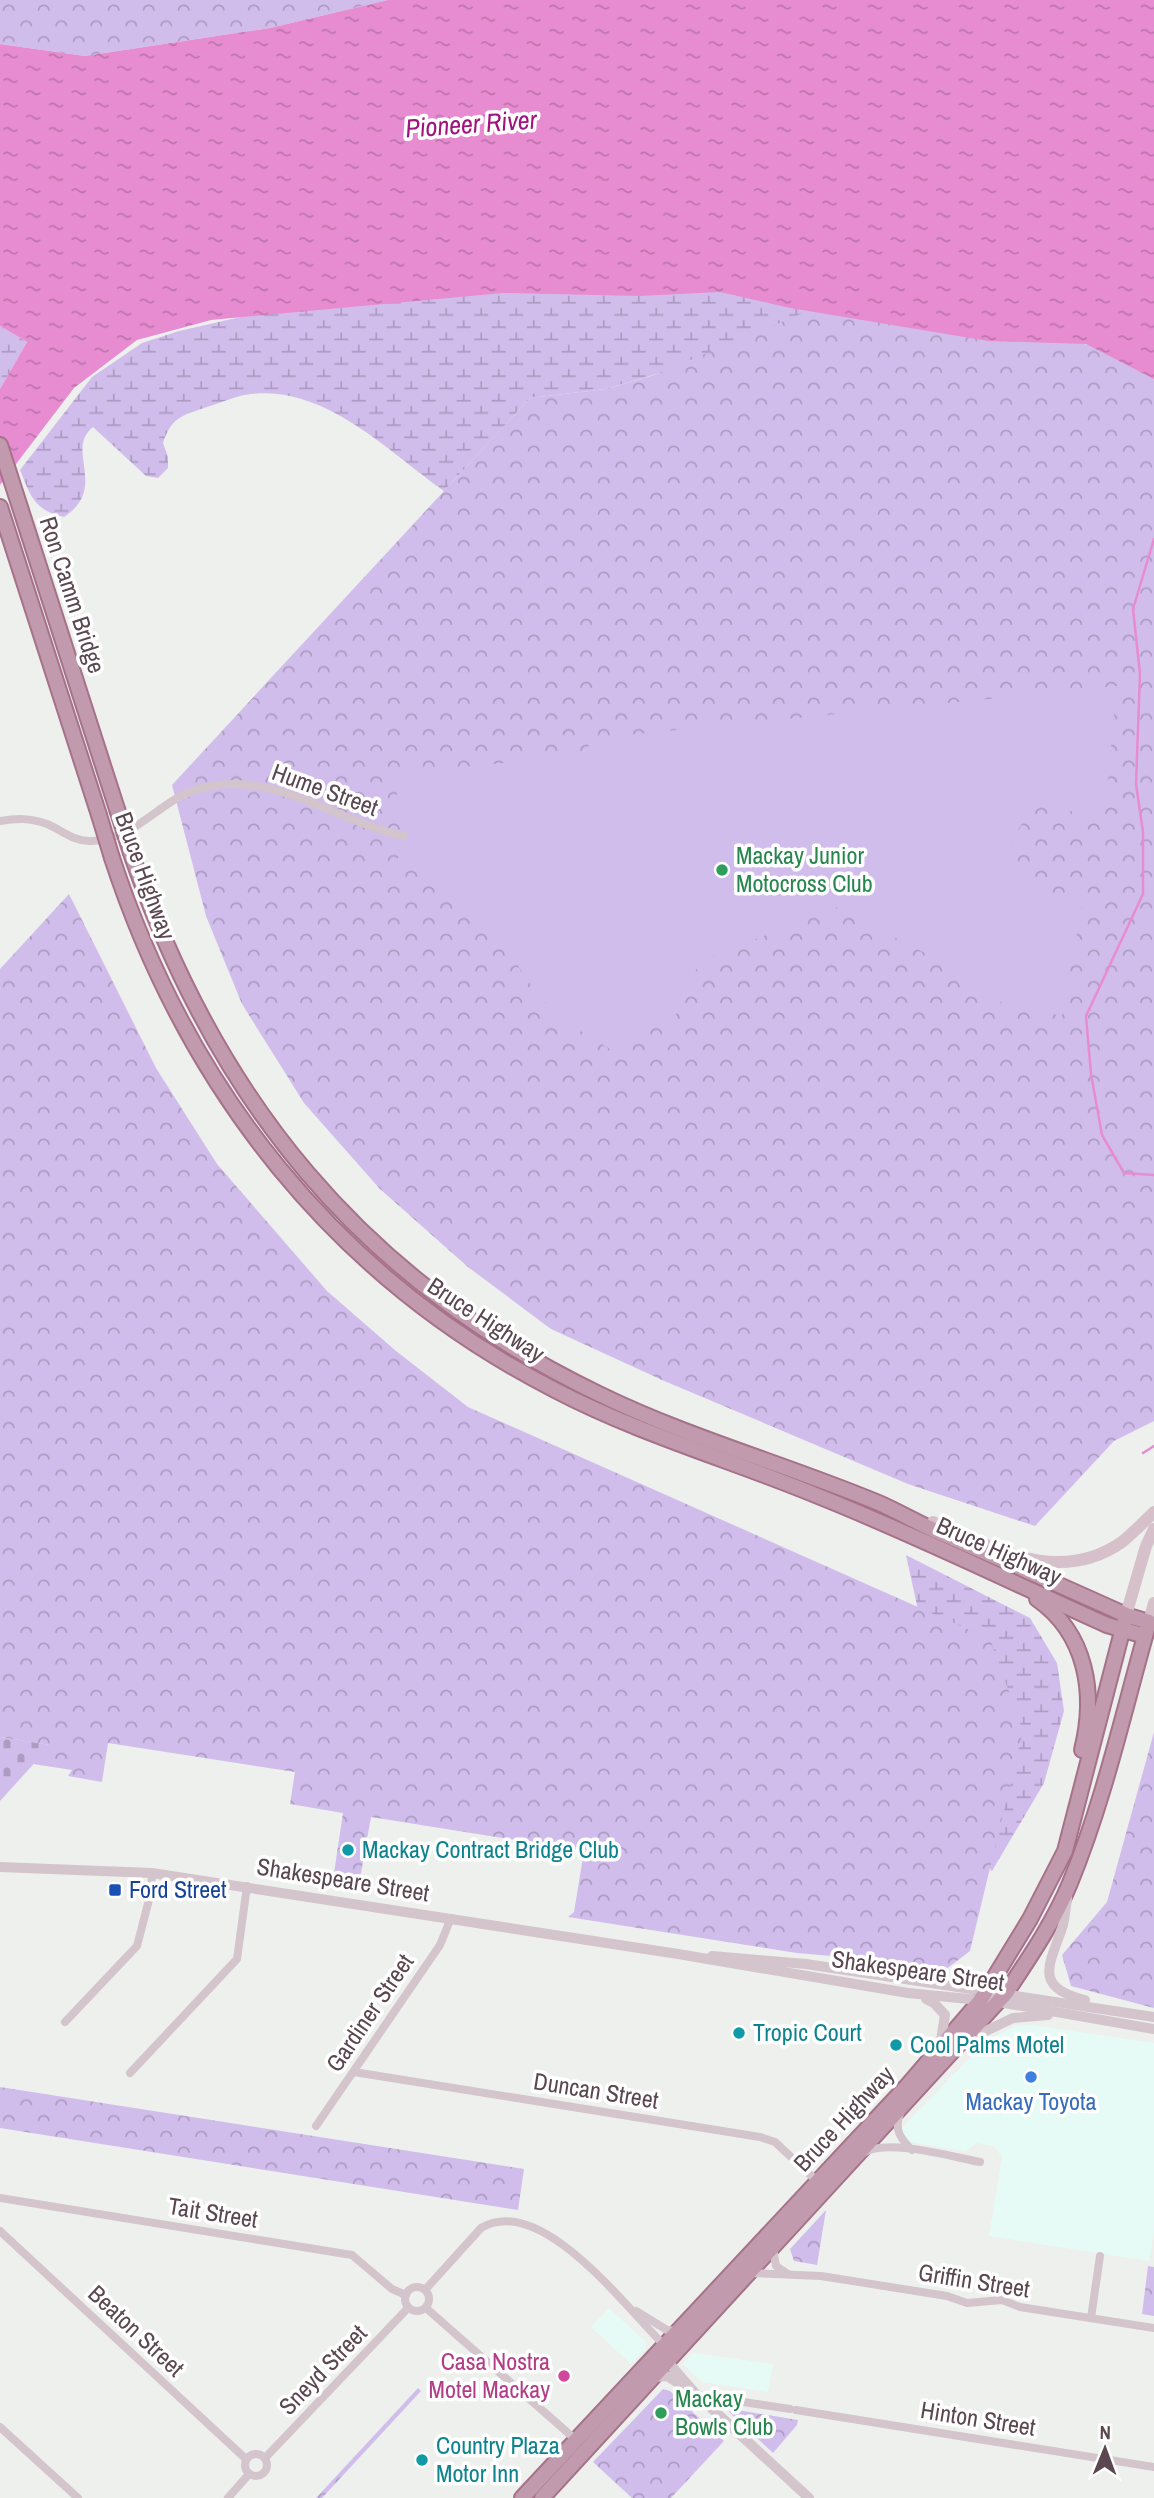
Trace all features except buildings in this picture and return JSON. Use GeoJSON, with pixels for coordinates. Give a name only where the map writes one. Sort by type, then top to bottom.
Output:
{"type":"FeatureCollection","features":[{"type":"Feature","properties":{"kind":"highway","name":"Ron Camm Bridge"},"geometry":{"type":"LineString","coordinates":[[0,445],[101,759]]}},
{"type":"Feature","properties":{"kind":"highway","name":"Ron Camm Bridge"},"geometry":{"type":"LineString","coordinates":[[0,507],[83,765]]}},
{"type":"Feature","properties":{"kind":"highway","name":"Bruce Highway"},"geometry":{"type":"LineString","coordinates":[[101,759],[148,903],[204,1027],[266,1124],[317,1188],[397,1266],[471,1321],[527,1357],[602,1396],[884,1506],[1125,1622]]}},
{"type":"Feature","properties":{"kind":"highway","name":"Bruce Highway"},"geometry":{"type":"LineString","coordinates":[[83,765],[113,858],[160,982],[212,1078],[265,1153],[321,1218],[390,1282],[468,1340],[558,1392],[617,1419],[820,1496],[1016,1584],[1147,1629],[1100,1799],[1070,1885],[1038,1944],[1002,1998],[902,2110],[542,2498]]}},
{"type":"Feature","properties":{"kind":"highway"},"geometry":{"type":"LineString","coordinates":[[1016,1584],[1047,1606],[1068,1631],[1084,1666],[1089,1688],[1086,1734],[1046,1886]]}},
{"type":"Feature","properties":{"kind":"highway","name":"Bruce Highway"},"geometry":{"type":"LineString","coordinates":[[522,2498],[938,2052],[984,1996],[1065,1851],[1125,1622]]}},
{"type":"Feature","properties":{"kind":"highway"},"geometry":{"type":"LineString","coordinates":[[664,2345],[680,2340],[712,2306],[749,2275]]}},
{"type":"Feature","properties":{"kind":"highway"},"geometry":{"type":"LineString","coordinates":[[579,2437],[605,2417],[654,2365],[668,2362]]}},
{"type":"Feature","properties":{"kind":"main road"},"geometry":{"type":"LineString","coordinates":[[884,1506],[1040,1562],[1082,1560],[1104,1552],[1124,1541],[1154,1512]]}},
{"type":"Feature","properties":{"kind":"main road"},"geometry":{"type":"LineString","coordinates":[[1125,1622],[1146,1546],[1154,1529]]}},
{"type":"Feature","properties":{"kind":"main road"},"geometry":{"type":"LineString","coordinates":[[1147,1629],[1154,1603]]}},
{"type":"Feature","properties":{"kind":"street","name":"Hume Street"},"geometry":{"type":"LineString","coordinates":[[0,821],[22,817],[47,824],[73,838],[92,841],[135,828],[184,795],[217,785],[241,784],[287,792],[376,831],[404,836]]}},
{"type":"Feature","properties":{"kind":"street","name":"Shakespeare Street"},"geometry":{"type":"LineString","coordinates":[[0,1867],[152,1872],[678,1954],[908,1993],[984,1996]]}},
{"type":"Feature","properties":{"kind":"street"},"geometry":{"type":"LineString","coordinates":[[65,2022],[136,1946],[148,1904],[152,1872]]}},
{"type":"Feature","properties":{"kind":"street"},"geometry":{"type":"LineString","coordinates":[[1070,1885],[1063,1924],[1050,1959],[1049,1979],[1058,1991],[1073,1997],[1149,2016]]}},
{"type":"Feature","properties":{"kind":"street"},"geometry":{"type":"LineString","coordinates":[[130,2073],[237,1959],[247,1886]]}},
{"type":"Feature","properties":{"kind":"street","name":"Gardiner Street"},"geometry":{"type":"LineString","coordinates":[[316,2126],[445,1936],[451,1918]]}},
{"type":"Feature","properties":{"kind":"street","name":"Shakespeare Street"},"geometry":{"type":"LineString","coordinates":[[678,1954],[806,1964],[984,1996],[1149,2016]]}},
{"type":"Feature","properties":{"kind":"street"},"geometry":{"type":"LineString","coordinates":[[908,1993],[934,2003],[945,2015],[946,2022],[938,2052]]}},
{"type":"Feature","properties":{"kind":"street","name":"Shakespeare Street"},"geometry":{"type":"LineString","coordinates":[[1002,1998],[1065,2013],[1154,2029]]}},
{"type":"Feature","properties":{"kind":"street"},"geometry":{"type":"LineString","coordinates":[[965,2041],[1013,2018],[1065,2013]]}},
{"type":"Feature","properties":{"kind":"street","name":"Duncan Street"},"geometry":{"type":"LineString","coordinates":[[354,2071],[760,2137],[775,2142],[818,2182]]}},
{"type":"Feature","properties":{"kind":"street"},"geometry":{"type":"LineString","coordinates":[[902,2110],[897,2130],[912,2150]]}},
{"type":"Feature","properties":{"kind":"street"},"geometry":{"type":"LineString","coordinates":[[858,2157],[876,2149],[912,2150],[980,2162]]}},
{"type":"Feature","properties":{"kind":"street","name":"Tait Street"},"geometry":{"type":"LineString","coordinates":[[0,2198],[352,2255],[392,2289],[406,2295]]}},
{"type":"Feature","properties":{"kind":"street"},"geometry":{"type":"LineString","coordinates":[[425,2290],[481,2228],[490,2222],[534,2228],[558,2240],[634,2310],[664,2345]]}},
{"type":"Feature","properties":{"kind":"street","name":"Beaton Street"},"geometry":{"type":"LineString","coordinates":[[0,2231],[246,2459]]}},
{"type":"Feature","properties":{"kind":"street"},"geometry":{"type":"LineString","coordinates":[[774,2248],[775,2264],[788,2274]]}},
{"type":"Feature","properties":{"kind":"street"},"geometry":{"type":"LineString","coordinates":[[1091,2318],[1100,2256]]}},
{"type":"Feature","properties":{"kind":"street","name":"Griffin Street"},"geometry":{"type":"LineString","coordinates":[[749,2275],[788,2274],[927,2293],[965,2303],[1002,2300],[1020,2307],[1154,2328]]}},
{"type":"Feature","properties":{"kind":"street"},"geometry":{"type":"LineString","coordinates":[[412,2288],[425,2290],[429,2300],[426,2308],[416,2312],[408,2308],[406,2295],[412,2288]]}},
{"type":"Feature","properties":{"kind":"street","name":"Sneyd Street"},"geometry":{"type":"LineString","coordinates":[[265,2458],[408,2308]]}},
{"type":"Feature","properties":{"kind":"street"},"geometry":{"type":"LineString","coordinates":[[426,2308],[579,2437]]}},
{"type":"Feature","properties":{"kind":"street"},"geometry":{"type":"LineString","coordinates":[[634,2310],[667,2330],[677,2331]]}},
{"type":"Feature","properties":{"kind":"street"},"geometry":{"type":"LineString","coordinates":[[668,2362],[696,2395],[809,2498]]}},
{"type":"Feature","properties":{"kind":"street"},"geometry":{"type":"LineString","coordinates":[[654,2377],[667,2377],[696,2395]]}},
{"type":"Feature","properties":{"kind":"street","name":"Hinton Street"},"geometry":{"type":"LineString","coordinates":[[696,2395],[1154,2467]]}},
{"type":"Feature","properties":{"kind":"street"},"geometry":{"type":"LineString","coordinates":[[0,2427],[78,2498]]}},
{"type":"Feature","properties":{"kind":"street"},"geometry":{"type":"LineString","coordinates":[[0,2443],[8,2435]]}},
{"type":"Feature","properties":{"kind":"street"},"geometry":{"type":"LineString","coordinates":[[254,2454],[265,2458],[267,2466],[264,2473],[256,2477],[249,2474],[244,2466],[246,2459],[254,2454]]}},
{"type":"Feature","properties":{"kind":"street"},"geometry":{"type":"LineString","coordinates":[[228,2498],[249,2474]]}},
{"type":"Feature","properties":{"kind":"shaded area"},"geometry":{"type":"Polygon","coordinates":[[[1032,2025],[1154,2043],[1154,2233],[1149,2261],[989,2236],[1002,2157],[994,2146],[977,2143],[966,2151],[897,2140],[895,2135],[985,2042],[1015,2026],[1032,2025]]]}},
{"type":"Feature","properties":{"kind":"shaded area"},"geometry":{"type":"Polygon","coordinates":[[[609,2308],[645,2341],[646,2349],[631,2364],[591,2327],[609,2308]]]}},
{"type":"Feature","properties":{"kind":"shaded area"},"geometry":{"type":"Polygon","coordinates":[[[693,2353],[773,2364],[768,2392],[702,2382],[683,2364],[693,2353]]]}},
{"type":"Feature","properties":{"kind":"green space"},"geometry":{"type":"Polygon","coordinates":[[[0,0],[388,0],[270,28],[85,56],[0,44],[0,0]]]}},
{"type":"Feature","properties":{"kind":"green space"},"geometry":{"type":"Polygon","coordinates":[[[762,286],[802,310],[852,317],[719,349],[663,372],[606,389],[530,398],[444,491],[355,424],[305,400],[278,394],[241,396],[180,417],[163,443],[168,457],[168,468],[158,478],[146,476],[93,427],[85,436],[83,447],[83,494],[77,505],[64,517],[46,510],[35,501],[20,470],[92,377],[142,343],[179,331],[271,310],[533,290],[762,286]]]}},
{"type":"Feature","properties":{"kind":"green space"},"geometry":{"type":"Polygon","coordinates":[[[818,307],[954,312],[1154,361],[1154,1421],[1114,1441],[1035,1526],[908,1484],[662,1380],[551,1329],[468,1267],[380,1189],[304,1103],[242,1004],[206,916],[172,785],[530,398],[606,389],[654,375],[818,307]]]}},
{"type":"Feature","properties":{"kind":"green space"},"geometry":{"type":"Polygon","coordinates":[[[0,326],[27,342],[0,389],[0,326]]]}},
{"type":"Feature","properties":{"kind":"green space","name":"Mackay Junior Motocross Club"},"geometry":{"type":"Polygon","coordinates":[[[1117,686],[1104,819],[1081,822],[1058,796],[1025,820],[1016,835],[1009,856],[1029,872],[1043,893],[1084,895],[1062,1016],[966,994],[943,962],[867,924],[840,906],[700,961],[670,1028],[639,1020],[615,1052],[561,1019],[535,991],[510,954],[416,868],[397,862],[405,829],[398,805],[395,774],[579,755],[597,738],[1117,686]]]}},
{"type":"Feature","properties":{"kind":"green space"},"geometry":{"type":"Polygon","coordinates":[[[69,894],[156,1068],[217,1164],[327,1291],[396,1351],[468,1407],[990,1639],[1023,1731],[970,1951],[945,1970],[890,1961],[797,1953],[568,1917],[574,1912],[584,1851],[371,1817],[359,1884],[333,1880],[343,1813],[290,1804],[295,1772],[108,1743],[102,1782],[68,1776],[72,1770],[33,1764],[50,1745],[0,1737],[0,969],[69,894]]]}},
{"type":"Feature","properties":{"kind":"green space"},"geometry":{"type":"Polygon","coordinates":[[[906,1555],[1030,1618],[1057,1663],[1064,1711],[1044,1783],[992,1871],[953,1822],[928,1656],[906,1555]]]}},
{"type":"Feature","properties":{"kind":"green space"},"geometry":{"type":"Polygon","coordinates":[[[1154,1732],[1154,2008],[1071,1986],[1062,1955],[1107,1902],[1154,1732]]]}},
{"type":"Feature","properties":{"kind":"green space"},"geometry":{"type":"Polygon","coordinates":[[[0,1737],[51,1745],[0,1801],[0,1737]]]}},
{"type":"Feature","properties":{"kind":"green space"},"geometry":{"type":"Polygon","coordinates":[[[0,2087],[524,2169],[518,2210],[0,2128],[0,2087]]]}},
{"type":"Feature","properties":{"kind":"green space"},"geometry":{"type":"Polygon","coordinates":[[[826,2210],[817,2265],[794,2261],[790,2249],[826,2210]]]}},
{"type":"Feature","properties":{"kind":"green space"},"geometry":{"type":"Polygon","coordinates":[[[1148,2266],[1154,2267],[1154,2316],[1142,2314],[1148,2266]]]}},
{"type":"Feature","properties":{"kind":"green space"},"geometry":{"type":"Polygon","coordinates":[[[418,2388],[421,2391],[322,2498],[316,2498],[418,2388]]]}},
{"type":"Feature","properties":{"kind":"green space","name":"Mackay Bowls Club"},"geometry":{"type":"Polygon","coordinates":[[[663,2389],[670,2391],[724,2441],[671,2498],[632,2498],[593,2462],[663,2389]]]}},
{"type":"Feature","properties":{"kind":"green space"},"geometry":{"type":"Polygon","coordinates":[[[731,2409],[798,2420],[797,2425],[773,2453],[729,2412],[731,2409]]]}},
{"type":"Feature","properties":{"kind":"water","name":"Pioneer River"},"geometry":{"type":"Polygon","coordinates":[[[388,0],[1154,0],[1154,379],[1086,344],[988,341],[790,308],[720,292],[639,296],[503,293],[211,320],[137,340],[74,388],[0,485],[0,389],[27,342],[0,326],[0,44],[85,56],[270,28],[388,0]]]}},
{"type":"Feature","properties":{"kind":"waterway"},"geometry":{"type":"LineString","coordinates":[[1154,539],[1133,609],[1140,674],[1136,784],[1143,832],[1143,894],[1086,1016],[1091,1074],[1102,1135],[1124,1173],[1154,1175]]}},
{"type":"Feature","properties":{"kind":"waterway"},"geometry":{"type":"LineString","coordinates":[[1143,1453],[1154,1446]]}},
{"type":"Feature","properties":{"kind":"place","name":"Mackay Junior Motocross Club"},"geometry":{"type":"Point","coordinates":[722,870]}},
{"type":"Feature","properties":{"kind":"place","name":"Mackay Contract Bridge Club"},"geometry":{"type":"Point","coordinates":[348,1850]}},
{"type":"Feature","properties":{"kind":"place","name":"Ford Street"},"geometry":{"type":"Point","coordinates":[115,1890]}},
{"type":"Feature","properties":{"kind":"place","name":"Tropic Court"},"geometry":{"type":"Point","coordinates":[739,2033]}},
{"type":"Feature","properties":{"kind":"place","name":"Cool Palms Motel"},"geometry":{"type":"Point","coordinates":[896,2045]}},
{"type":"Feature","properties":{"kind":"place","name":"Mackay Toyota"},"geometry":{"type":"Point","coordinates":[1031,2077]}},
{"type":"Feature","properties":{"kind":"place","name":"Casa Nostra Motel Mackay"},"geometry":{"type":"Point","coordinates":[564,2376]}},
{"type":"Feature","properties":{"kind":"place","name":"Mackay Bowls Club"},"geometry":{"type":"Point","coordinates":[661,2413]}},
{"type":"Feature","properties":{"kind":"place","name":"Country Plaza Motor Inn"},"geometry":{"type":"Point","coordinates":[422,2460]}}]}
